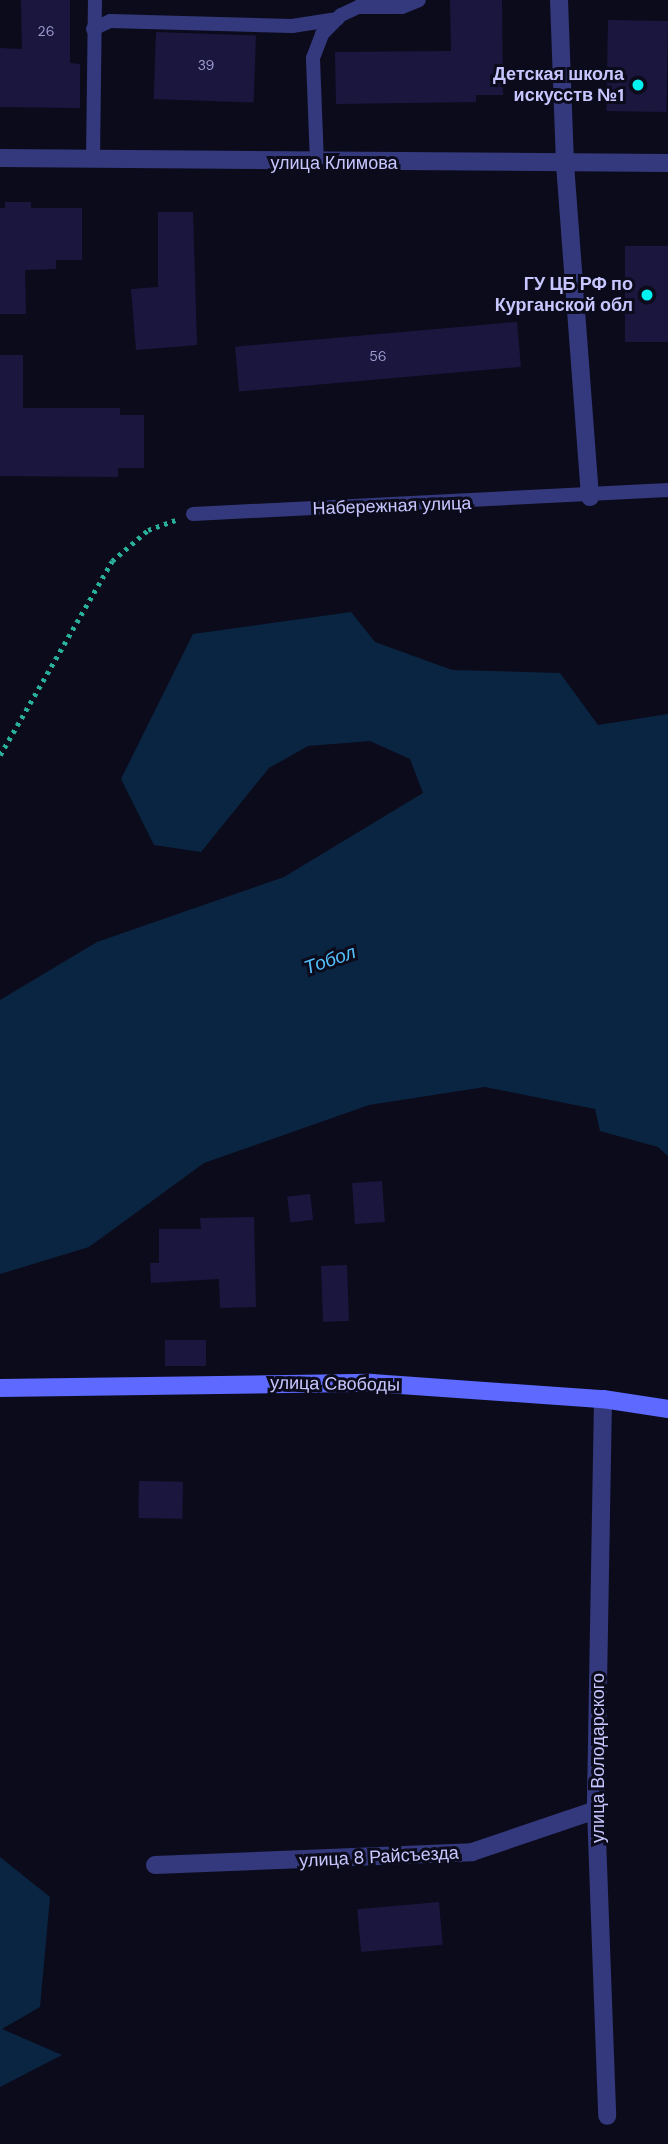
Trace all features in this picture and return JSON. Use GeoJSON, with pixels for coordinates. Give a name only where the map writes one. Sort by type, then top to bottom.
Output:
{"type":"FeatureCollection","features":[{"type":"Feature","properties":{"kind":"street"},"geometry":{"type":"LineString","coordinates":[[559,0],[565,164],[590,497]]}},
{"type":"Feature","properties":{"kind":"street","name":"улица Климова"},"geometry":{"type":"LineString","coordinates":[[0,158],[317,163],[668,163]]}},
{"type":"Feature","properties":{"kind":"street","name":"улица Свободы"},"geometry":{"type":"LineString","coordinates":[[0,1388],[372,1383],[603,1399],[668,1409]]}},
{"type":"Feature","properties":{"kind":"street","name":"улица Володарского"},"geometry":{"type":"LineString","coordinates":[[603,1399],[596,1811],[607,2116]]}},
{"type":"Feature","properties":{"kind":"street","name":"улица 8 Райсъезда"},"geometry":{"type":"LineString","coordinates":[[155,1865],[472,1852],[596,1811]]}},
{"type":"Feature","properties":{"kind":"lane"},"geometry":{"type":"LineString","coordinates":[[93,160],[95,0]]}},
{"type":"Feature","properties":{"kind":"lane"},"geometry":{"type":"LineString","coordinates":[[317,163],[313,58],[322,34],[337,19],[358,7],[402,7],[419,0]]}},
{"type":"Feature","properties":{"kind":"lane"},"geometry":{"type":"LineString","coordinates":[[93,29],[110,21],[292,26],[337,19]]}},
{"type":"Feature","properties":{"kind":"lane","name":"Набережная улица"},"geometry":{"type":"LineString","coordinates":[[193,514],[590,497],[668,490]]}},
{"type":"Feature","properties":{"kind":"path"},"geometry":{"type":"LineString","coordinates":[[0,755],[112,561],[148,530],[193,514]]}},
{"type":"Feature","properties":{"kind":"water","name":"Тобол"},"geometry":{"type":"Polygon","coordinates":[[[351,612],[375,642],[452,670],[560,673],[598,725],[668,714],[668,1156],[658,1147],[600,1131],[595,1109],[485,1087],[369,1105],[204,1163],[89,1247],[0,1274],[0,1000],[97,942],[284,877],[423,793],[410,759],[370,741],[308,746],[269,768],[201,852],[154,845],[121,779],[193,634],[351,612]]]}},
{"type":"Feature","properties":{"kind":"water"},"geometry":{"type":"Polygon","coordinates":[[[0,1857],[50,1897],[40,2007],[2,2029],[62,2055],[0,2087],[0,1857]]]}},
{"type":"Feature","properties":{"kind":"building"},"geometry":{"type":"Polygon","coordinates":[[[21,0],[70,0],[70,63],[80,64],[80,108],[0,107],[0,48],[22,49],[21,0]]]}},
{"type":"Feature","properties":{"kind":"building"},"geometry":{"type":"Polygon","coordinates":[[[450,0],[502,0],[503,95],[476,95],[476,102],[336,104],[335,52],[451,51],[450,0]]]}},
{"type":"Feature","properties":{"kind":"building","name":"Детская школа искусств №1"},"geometry":{"type":"Polygon","coordinates":[[[608,20],[668,21],[666,112],[606,111],[608,20]]]}},
{"type":"Feature","properties":{"kind":"building"},"geometry":{"type":"Polygon","coordinates":[[[156,32],[256,35],[254,102],[154,99],[156,32]]]}},
{"type":"Feature","properties":{"kind":"building"},"geometry":{"type":"Polygon","coordinates":[[[5,202],[31,202],[31,208],[82,208],[82,260],[56,260],[56,269],[25,270],[26,314],[0,314],[0,208],[5,208],[5,202]]]}},
{"type":"Feature","properties":{"kind":"building"},"geometry":{"type":"Polygon","coordinates":[[[158,212],[193,212],[197,345],[136,350],[131,289],[158,287],[158,212]]]}},
{"type":"Feature","properties":{"kind":"building","name":"ГУ ЦБ РФ по Курганской обл"},"geometry":{"type":"Polygon","coordinates":[[[625,246],[668,246],[668,342],[625,342],[625,246]]]}},
{"type":"Feature","properties":{"kind":"building"},"geometry":{"type":"Polygon","coordinates":[[[517,322],[521,367],[239,391],[235,347],[517,322]]]}},
{"type":"Feature","properties":{"kind":"building"},"geometry":{"type":"Polygon","coordinates":[[[0,355],[23,355],[23,408],[120,408],[120,415],[144,415],[144,468],[118,468],[118,477],[0,476],[0,355]]]}},
{"type":"Feature","properties":{"kind":"building"},"geometry":{"type":"Polygon","coordinates":[[[382,1181],[385,1222],[355,1224],[352,1183],[382,1181]]]}},
{"type":"Feature","properties":{"kind":"building"},"geometry":{"type":"Polygon","coordinates":[[[310,1194],[313,1220],[290,1223],[287,1197],[310,1194]]]}},
{"type":"Feature","properties":{"kind":"building"},"geometry":{"type":"Polygon","coordinates":[[[254,1217],[256,1307],[220,1308],[219,1279],[151,1283],[150,1263],[159,1263],[159,1229],[201,1229],[200,1218],[254,1217]]]}},
{"type":"Feature","properties":{"kind":"building"},"geometry":{"type":"Polygon","coordinates":[[[347,1265],[349,1321],[323,1322],[321,1266],[347,1265]]]}},
{"type":"Feature","properties":{"kind":"building"},"geometry":{"type":"Polygon","coordinates":[[[165,1340],[206,1340],[206,1366],[165,1366],[165,1340]]]}},
{"type":"Feature","properties":{"kind":"building"},"geometry":{"type":"Polygon","coordinates":[[[139,1481],[183,1482],[182,1519],[138,1518],[139,1481]]]}},
{"type":"Feature","properties":{"kind":"building"},"geometry":{"type":"Polygon","coordinates":[[[439,1902],[443,1945],[361,1952],[357,1909],[439,1902]]]}},
{"type":"Feature","properties":{"kind":"place","name":"Детская школа искусств №1"},"geometry":{"type":"Point","coordinates":[638,85]}},
{"type":"Feature","properties":{"kind":"place","name":"ГУ ЦБ РФ по Курганской обл"},"geometry":{"type":"Point","coordinates":[647,295]}}]}
